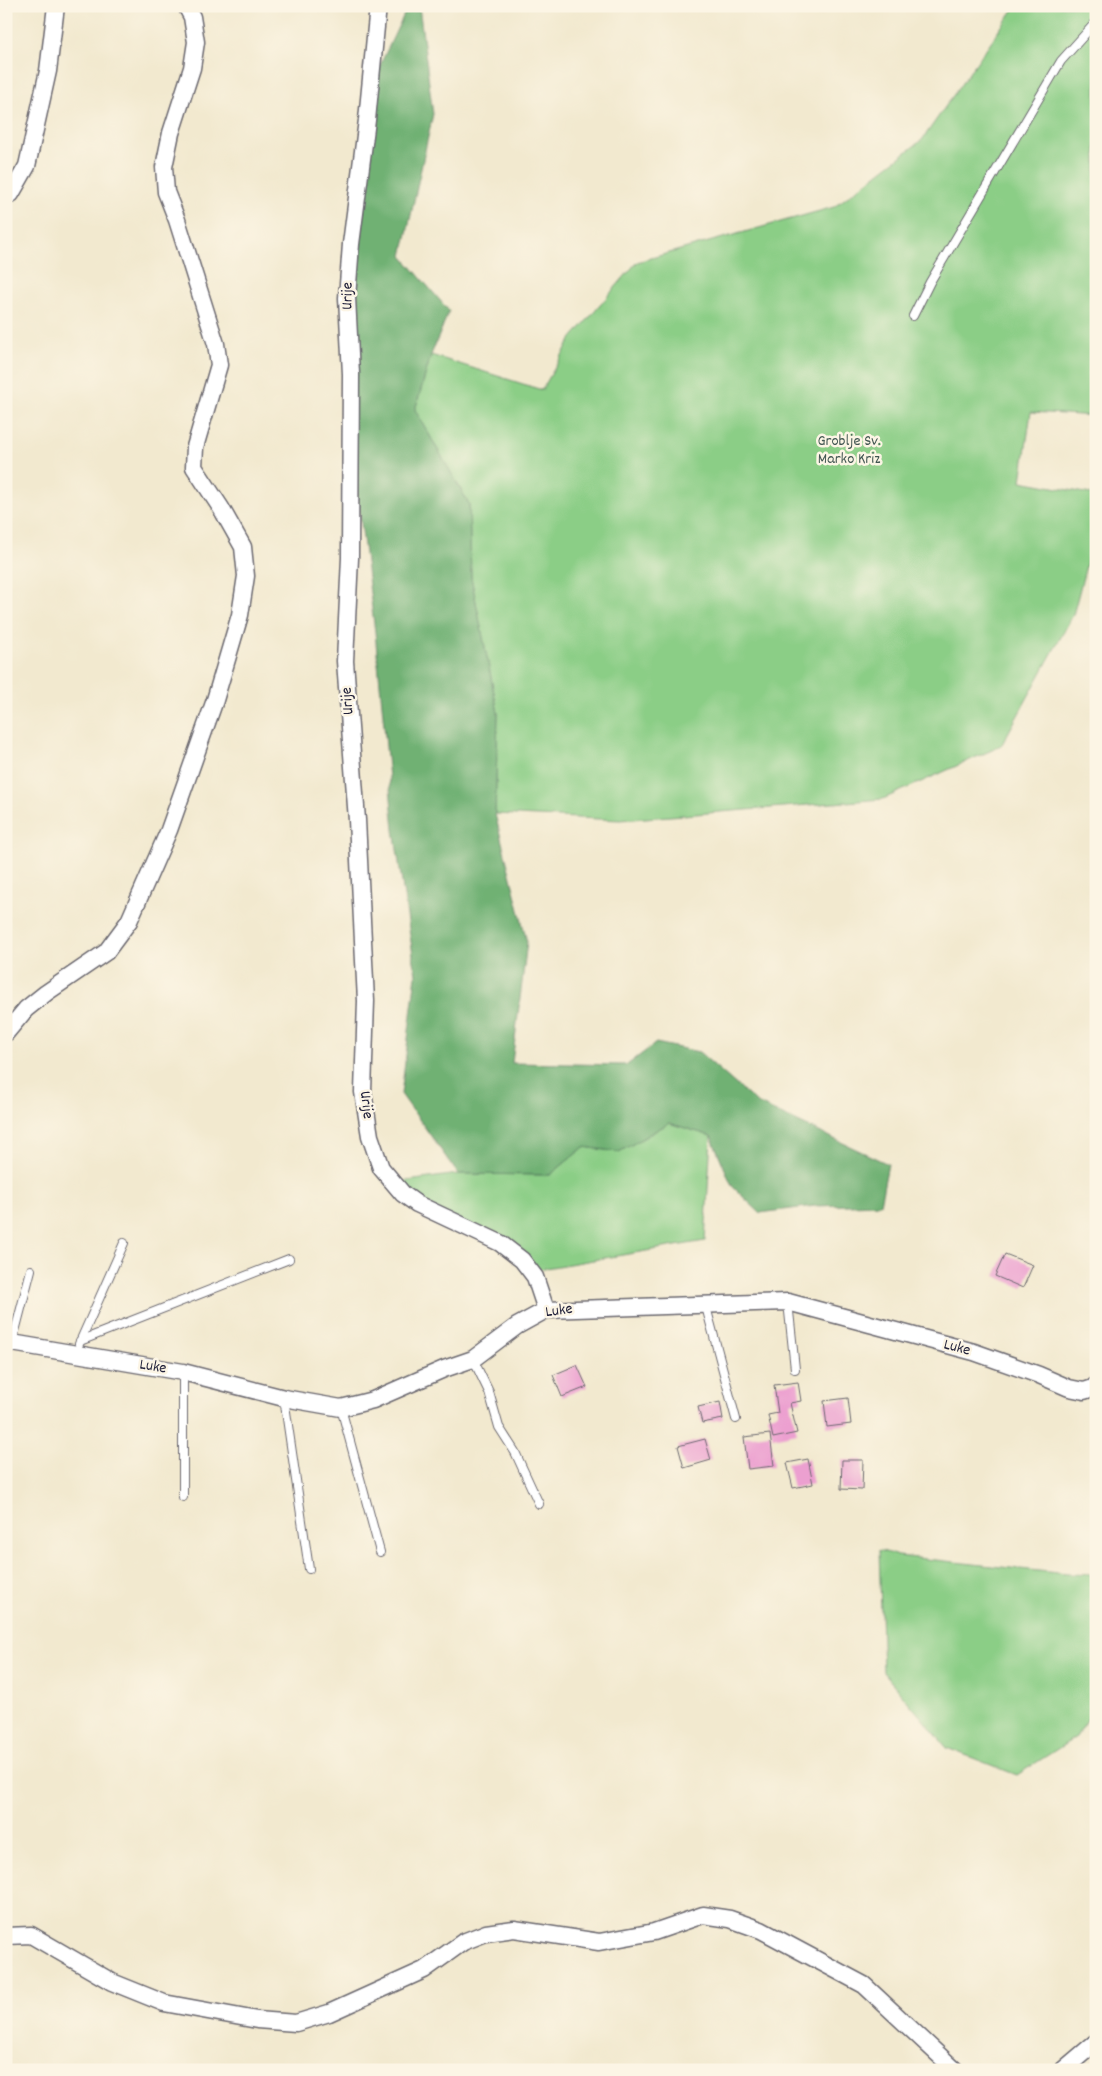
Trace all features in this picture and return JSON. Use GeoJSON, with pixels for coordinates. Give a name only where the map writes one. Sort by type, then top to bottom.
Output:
{"type":"FeatureCollection","features":[{"type":"Feature","properties":{"kind":"street"},"geometry":{"type":"LineString","coordinates":[[6,196],[11,194],[27,166],[48,71],[56,6]]}},
{"type":"Feature","properties":{"kind":"street"},"geometry":{"type":"LineString","coordinates":[[6,1033],[26,1009],[106,952],[129,921],[169,830],[215,700],[240,615],[246,576],[242,547],[221,508],[194,467],[195,447],[219,365],[216,344],[177,220],[166,192],[164,167],[172,133],[192,68],[196,42],[192,17],[186,6]]}},
{"type":"Feature","properties":{"kind":"street","name":"Urije"},"geometry":{"type":"LineString","coordinates":[[378,6],[367,120],[351,244],[347,298],[351,374],[350,558],[346,661],[357,820],[366,1001],[363,1092],[370,1136],[381,1168],[403,1194],[418,1204],[500,1243],[522,1260],[535,1277],[546,1310]]}},
{"type":"Feature","properties":{"kind":"street","name":"Luke"},"geometry":{"type":"LineString","coordinates":[[9,1343],[77,1348],[183,1372],[284,1398],[341,1408],[373,1400],[444,1369],[473,1359],[517,1326],[546,1310],[705,1303],[788,1302],[974,1352],[1068,1388],[1084,1391],[1093,1388],[1096,1384]]}},
{"type":"Feature","properties":{"kind":"street"},"geometry":{"type":"LineString","coordinates":[[6,1936],[32,1934],[112,1982],[164,2003],[257,2020],[296,2023],[329,2013],[424,1970],[462,1942],[486,1933],[514,1929],[599,1942],[654,1932],[703,1915],[730,1919],[761,1930],[864,1985],[955,2070]]}},
{"type":"Feature","properties":{"kind":"street"},"geometry":{"type":"LineString","coordinates":[[1063,2070],[1096,2042]]}},
{"type":"Feature","properties":{"kind":"lane"},"geometry":{"type":"LineString","coordinates":[[914,316],[930,282],[1061,61],[1096,22]]}},
{"type":"Feature","properties":{"kind":"lane"},"geometry":{"type":"LineString","coordinates":[[77,1348],[124,1243]]}},
{"type":"Feature","properties":{"kind":"lane"},"geometry":{"type":"LineString","coordinates":[[77,1348],[289,1259]]}},
{"type":"Feature","properties":{"kind":"lane"},"geometry":{"type":"LineString","coordinates":[[9,1343],[30,1270]]}},
{"type":"Feature","properties":{"kind":"lane"},"geometry":{"type":"LineString","coordinates":[[788,1302],[795,1369]]}},
{"type":"Feature","properties":{"kind":"lane"},"geometry":{"type":"LineString","coordinates":[[705,1303],[736,1420]]}},
{"type":"Feature","properties":{"kind":"lane"},"geometry":{"type":"LineString","coordinates":[[473,1359],[489,1392],[499,1427],[515,1452],[539,1504]]}},
{"type":"Feature","properties":{"kind":"lane"},"geometry":{"type":"LineString","coordinates":[[183,1372],[183,1497]]}},
{"type":"Feature","properties":{"kind":"lane"},"geometry":{"type":"LineString","coordinates":[[284,1398],[309,1569]]}},
{"type":"Feature","properties":{"kind":"lane"},"geometry":{"type":"LineString","coordinates":[[341,1408],[380,1552]]}},
{"type":"Feature","properties":{"kind":"green space"},"geometry":{"type":"Polygon","coordinates":[[[408,6],[419,6],[433,114],[402,256],[449,311],[431,355],[415,410],[469,504],[471,577],[498,713],[495,814],[527,942],[512,1063],[627,1065],[656,1043],[699,1052],[757,1103],[888,1164],[880,1204],[815,1206],[760,1213],[732,1186],[711,1136],[669,1123],[619,1152],[584,1147],[550,1175],[458,1174],[401,1094],[416,975],[394,830],[375,632],[345,398],[365,197],[370,86],[408,6]]]}},
{"type":"Feature","properties":{"kind":"green space","name":"Groblje Sv. Marko Kriz"},"geometry":{"type":"Polygon","coordinates":[[[1016,6],[1096,6],[1096,416],[1031,412],[1021,481],[1096,495],[1096,528],[1073,615],[1001,746],[883,799],[620,820],[495,814],[498,713],[471,577],[469,504],[415,410],[431,355],[542,390],[572,338],[637,262],[834,207],[922,140],[1016,6]]]}},
{"type":"Feature","properties":{"kind":"green space"},"geometry":{"type":"Polygon","coordinates":[[[669,1123],[711,1136],[705,1241],[534,1270],[393,1183],[458,1174],[550,1175],[584,1147],[619,1152],[669,1123]]]}},
{"type":"Feature","properties":{"kind":"green space"},"geometry":{"type":"Polygon","coordinates":[[[1096,1397],[1096,1465],[1093,1400],[1096,1397]]]}},
{"type":"Feature","properties":{"kind":"green space"},"geometry":{"type":"Polygon","coordinates":[[[879,1550],[898,1556],[1067,1574],[1096,1575],[1096,1706],[1076,1737],[1017,1775],[947,1748],[883,1672],[879,1550]]]}},
{"type":"Feature","properties":{"kind":"building"},"geometry":{"type":"Polygon","coordinates":[[[1005,1254],[1033,1265],[1023,1288],[995,1276],[1005,1254]]]}},
{"type":"Feature","properties":{"kind":"building"},"geometry":{"type":"Polygon","coordinates":[[[577,1365],[587,1387],[562,1397],[553,1375],[577,1365]]]}},
{"type":"Feature","properties":{"kind":"building"},"geometry":{"type":"Polygon","coordinates":[[[798,1382],[801,1401],[790,1403],[797,1433],[773,1438],[768,1415],[778,1413],[774,1385],[798,1382]]]}},
{"type":"Feature","properties":{"kind":"building"},"geometry":{"type":"Polygon","coordinates":[[[848,1398],[851,1424],[827,1427],[824,1401],[848,1398]]]}},
{"type":"Feature","properties":{"kind":"building"},"geometry":{"type":"Polygon","coordinates":[[[720,1402],[723,1419],[702,1423],[698,1407],[720,1402]]]}},
{"type":"Feature","properties":{"kind":"building"},"geometry":{"type":"Polygon","coordinates":[[[770,1434],[774,1466],[748,1469],[744,1437],[770,1434]]]}},
{"type":"Feature","properties":{"kind":"building"},"geometry":{"type":"Polygon","coordinates":[[[705,1439],[711,1460],[684,1468],[678,1446],[705,1439]]]}},
{"type":"Feature","properties":{"kind":"building"},"geometry":{"type":"Polygon","coordinates":[[[808,1459],[813,1484],[793,1488],[787,1463],[808,1459]]]}},
{"type":"Feature","properties":{"kind":"building"},"geometry":{"type":"Polygon","coordinates":[[[842,1460],[863,1460],[862,1490],[841,1489],[842,1460]]]}}]}
